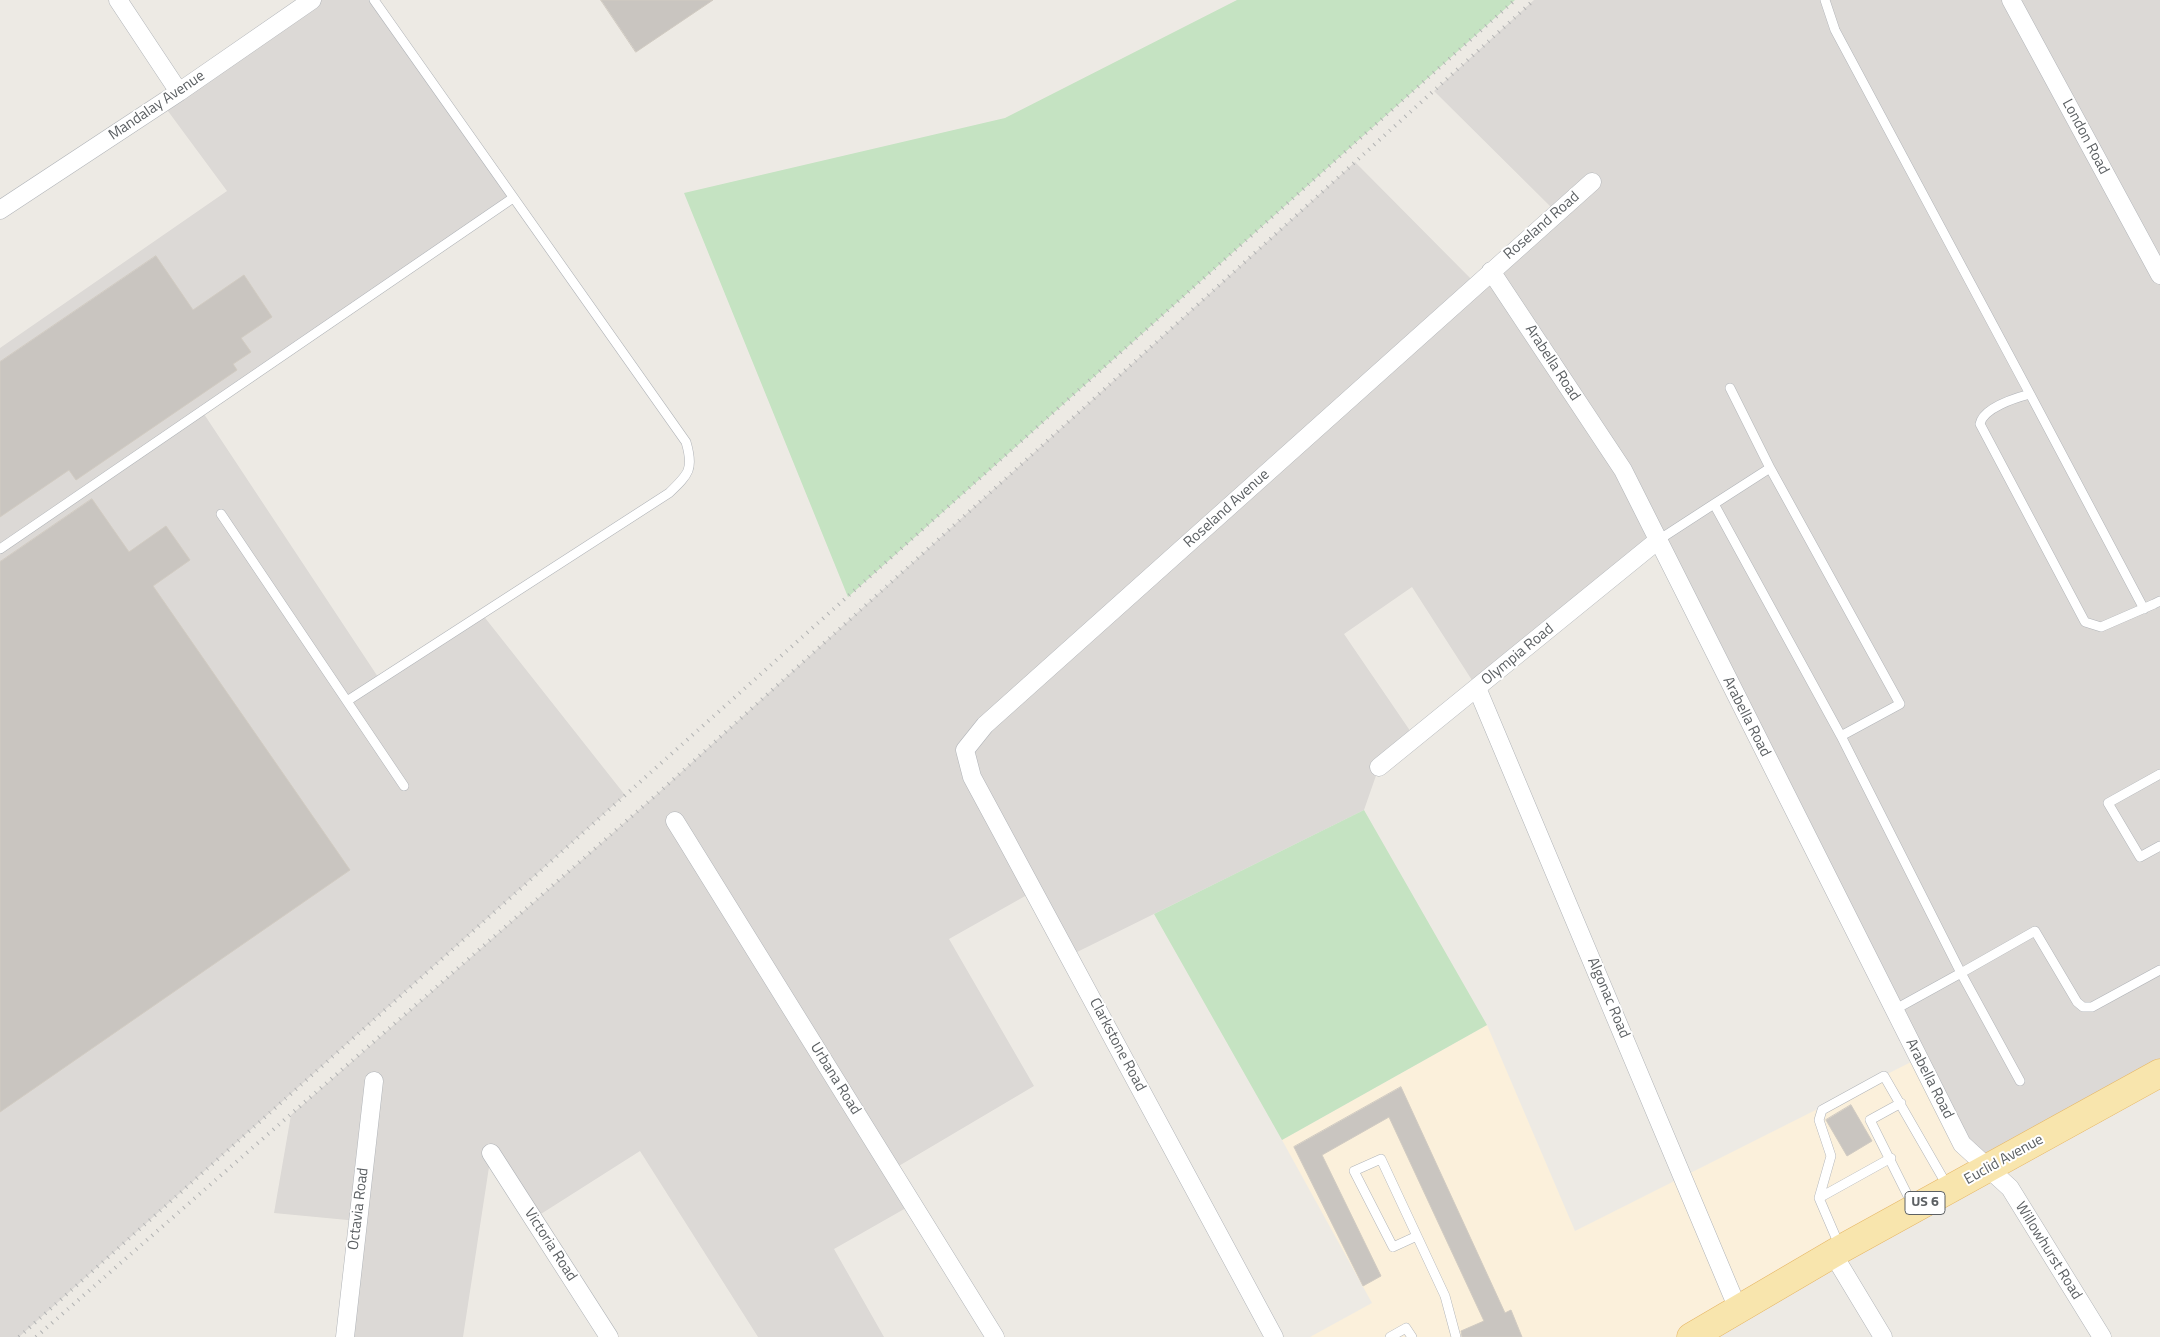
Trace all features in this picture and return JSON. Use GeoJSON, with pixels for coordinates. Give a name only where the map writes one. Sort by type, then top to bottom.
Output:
{"type":"FeatureCollection","features":[{"type":"Feature","properties":{"kind":"main road","name":"Euclid Avenue"},"geometry":{"type":"LineString","coordinates":[[1691,1337],[1837,1252],[2160,1073]]}},
{"type":"Feature","properties":{"kind":"street"},"geometry":{"type":"LineString","coordinates":[[118,0],[179,92]]}},
{"type":"Feature","properties":{"kind":"street","name":"Mandalay Avenue"},"geometry":{"type":"LineString","coordinates":[[1,208],[179,92],[312,0]]}},
{"type":"Feature","properties":{"kind":"street","name":"London Road"},"geometry":{"type":"LineString","coordinates":[[2011,0],[2160,275]]}},
{"type":"Feature","properties":{"kind":"street","name":"Roseland Road"},"geometry":{"type":"LineString","coordinates":[[1491,270],[1592,182]]}},
{"type":"Feature","properties":{"kind":"street","name":"Arabella Road"},"geometry":{"type":"LineString","coordinates":[[1491,270],[1623,470],[1657,541],[1962,1144],[1989,1169]]}},
{"type":"Feature","properties":{"kind":"street","name":"Roseland Avenue"},"geometry":{"type":"LineString","coordinates":[[965,750],[985,725],[1491,270]]}},
{"type":"Feature","properties":{"kind":"street","name":"Olympia Road"},"geometry":{"type":"LineString","coordinates":[[1379,767],[1657,541]]}},
{"type":"Feature","properties":{"kind":"street","name":"Algonac Road"},"geometry":{"type":"LineString","coordinates":[[1478,688],[1738,1309]]}},
{"type":"Feature","properties":{"kind":"street","name":"Clarkstone Road"},"geometry":{"type":"LineString","coordinates":[[965,750],[972,777],[1274,1337]]}},
{"type":"Feature","properties":{"kind":"street","name":"Urbana Road"},"geometry":{"type":"LineString","coordinates":[[675,821],[995,1337]]}},
{"type":"Feature","properties":{"kind":"street","name":"Octavia Road"},"geometry":{"type":"LineString","coordinates":[[345,1337],[374,1081]]}},
{"type":"Feature","properties":{"kind":"street","name":"Victoria Road"},"geometry":{"type":"LineString","coordinates":[[491,1153],[608,1337]]}},
{"type":"Feature","properties":{"kind":"street","name":"Willowhurst Road"},"geometry":{"type":"LineString","coordinates":[[1989,1169],[2010,1188],[2102,1337]]}},
{"type":"Feature","properties":{"kind":"street"},"geometry":{"type":"LineString","coordinates":[[1837,1252],[1883,1337]]}},
{"type":"Feature","properties":{"kind":"lane"},"geometry":{"type":"LineString","coordinates":[[347,701],[669,493],[687,476],[691,458],[686,442],[374,0]]}},
{"type":"Feature","properties":{"kind":"lane"},"geometry":{"type":"LineString","coordinates":[[1824,0],[1835,30],[2144,609]]}},
{"type":"Feature","properties":{"kind":"lane"},"geometry":{"type":"LineString","coordinates":[[0,549],[513,198]]}},
{"type":"Feature","properties":{"kind":"lane"},"geometry":{"type":"LineString","coordinates":[[1730,388],[1770,468],[1900,704],[1841,736]]}},
{"type":"Feature","properties":{"kind":"lane"},"geometry":{"type":"LineString","coordinates":[[2030,394],[1987,412],[1981,419],[1980,424],[2085,622],[2101,627],[2160,601]]}},
{"type":"Feature","properties":{"kind":"lane"},"geometry":{"type":"LineString","coordinates":[[1657,541],[1770,468]]}},
{"type":"Feature","properties":{"kind":"lane"},"geometry":{"type":"LineString","coordinates":[[1714,504],[1841,736],[1961,973],[2020,1081]]}},
{"type":"Feature","properties":{"kind":"lane"},"geometry":{"type":"LineString","coordinates":[[221,514],[404,786]]}},
{"type":"Feature","properties":{"kind":"lane"},"geometry":{"type":"LineString","coordinates":[[2160,774],[2108,803],[2140,857],[2160,846]]}},
{"type":"Feature","properties":{"kind":"lane"},"geometry":{"type":"LineString","coordinates":[[1894,1010],[2035,931],[2077,1002],[2083,1007],[2092,1007],[2160,970]]}},
{"type":"Feature","properties":{"kind":"lane"},"geometry":{"type":"LineString","coordinates":[[1837,1252],[1819,1198],[1831,1156],[1819,1120],[1822,1110],[1884,1076],[1949,1190]]}},
{"type":"Feature","properties":{"kind":"lane"},"geometry":{"type":"LineString","coordinates":[[1901,1103],[1870,1120],[1891,1158],[1915,1209]]}},
{"type":"Feature","properties":{"kind":"lane"},"geometry":{"type":"LineString","coordinates":[[1819,1198],[1891,1158]]}},
{"type":"Feature","properties":{"kind":"lane"},"geometry":{"type":"LineString","coordinates":[[1417,1236],[1393,1248],[1354,1171],[1381,1159],[1417,1236],[1445,1296],[1456,1337]]}},
{"type":"Feature","properties":{"kind":"lane"},"geometry":{"type":"LineString","coordinates":[[1390,1337],[1406,1328],[1412,1337]]}},
{"type":"Feature","properties":{"kind":"shaded area"},"geometry":{"type":"Polygon","coordinates":[[[312,0],[374,0],[513,198],[202,411],[380,680],[482,614],[625,795],[19,1337],[0,1337],[0,348],[227,191],[162,103],[312,0]]]}},
{"type":"Feature","properties":{"kind":"shaded area"},"geometry":{"type":"Polygon","coordinates":[[[1534,0],[2160,0],[2160,1073],[1989,1169],[1962,1144],[1657,541],[1477,688],[1412,587],[1344,634],[1415,738],[1379,767],[1364,810],[1069,956],[1034,891],[949,939],[1034,1086],[892,1170],[913,1204],[834,1249],[884,1337],[758,1337],[640,1151],[533,1219],[491,1154],[463,1337],[345,1337],[358,1221],[274,1213],[291,1115],[656,795],[1355,162],[1476,284],[1557,213],[1434,91],[1534,0]]]}},
{"type":"Feature","properties":{"kind":"shaded area"},"geometry":{"type":"Polygon","coordinates":[[[1487,1025],[1575,1231],[1919,1058],[1989,1169],[1691,1337],[1310,1337],[1372,1303],[1282,1140],[1487,1025]]]}},
{"type":"Feature","properties":{"kind":"green space"},"geometry":{"type":"Polygon","coordinates":[[[1237,0],[1515,0],[848,597],[684,193],[1005,118],[1237,0]]]}},
{"type":"Feature","properties":{"kind":"green space"},"geometry":{"type":"Polygon","coordinates":[[[1364,810],[1487,1025],[1282,1140],[1154,914],[1364,810]]]}},
{"type":"Feature","properties":{"kind":"building"},"geometry":{"type":"Polygon","coordinates":[[[601,0],[713,0],[636,52],[601,0]]]}},
{"type":"Feature","properties":{"kind":"building"},"geometry":{"type":"Polygon","coordinates":[[[156,256],[193,310],[244,275],[272,317],[241,338],[251,352],[233,364],[237,370],[76,480],[69,470],[0,517],[0,362],[156,256]]]}},
{"type":"Feature","properties":{"kind":"building"},"geometry":{"type":"Polygon","coordinates":[[[92,499],[129,552],[166,526],[190,560],[153,586],[350,870],[0,1112],[0,562],[92,499]]]}},
{"type":"Feature","properties":{"kind":"building"},"geometry":{"type":"Polygon","coordinates":[[[1401,1087],[1505,1313],[1511,1310],[1522,1337],[1462,1337],[1461,1331],[1484,1321],[1389,1117],[1322,1155],[1381,1276],[1363,1286],[1294,1147],[1401,1087]]]}},
{"type":"Feature","properties":{"kind":"building"},"geometry":{"type":"Polygon","coordinates":[[[1851,1105],[1872,1141],[1847,1156],[1826,1120],[1851,1105]]]}},
{"type":"Feature","properties":{"kind":"railway"},"geometry":{"type":"LineString","coordinates":[[19,1337],[1515,0]]}},
{"type":"Feature","properties":{"kind":"railway"},"geometry":{"type":"LineString","coordinates":[[36,1337],[656,795],[1534,0]]}}]}
